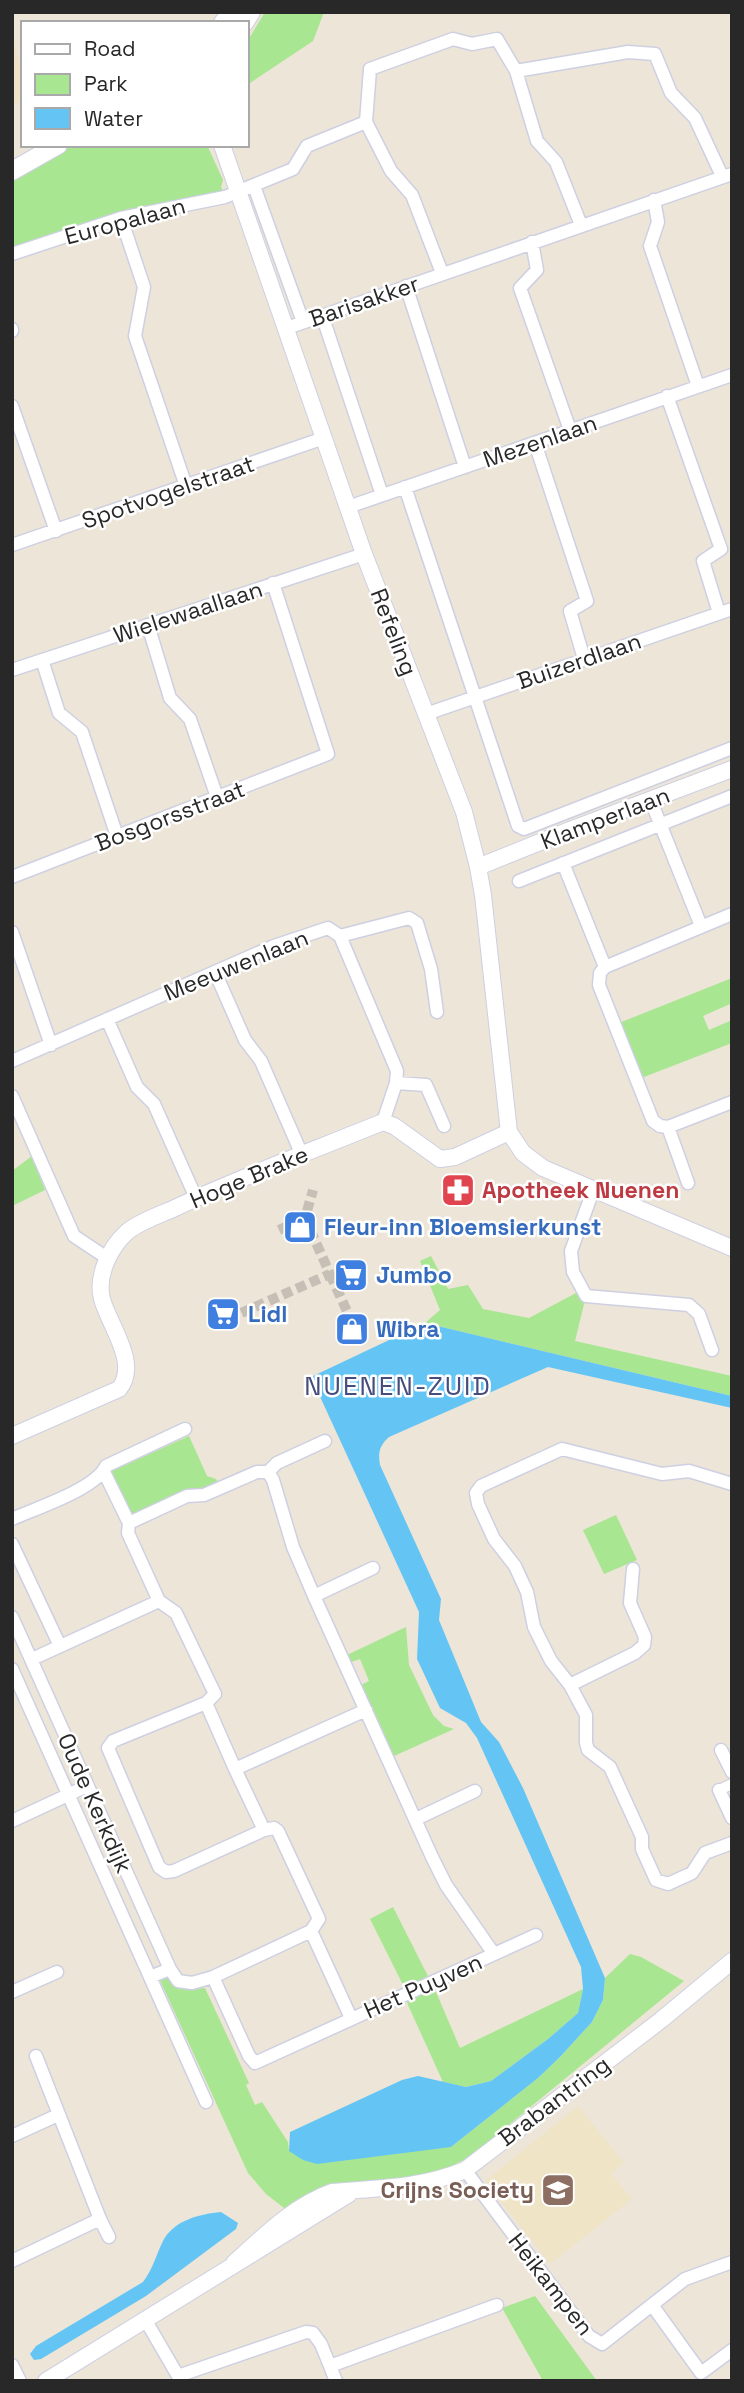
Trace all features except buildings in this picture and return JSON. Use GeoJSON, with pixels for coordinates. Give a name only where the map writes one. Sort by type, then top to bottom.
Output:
{"type":"FeatureCollection","features":[{"type":"Feature","properties":{"kind":"main road"},"geometry":{"type":"LineString","coordinates":[[12,171],[54,147]]}},
{"type":"Feature","properties":{"kind":"street"},"geometry":{"type":"LineString","coordinates":[[247,189],[293,169],[307,146],[366,122],[370,69],[453,39],[472,44],[497,39],[516,71],[537,141],[556,162],[581,225]]}},
{"type":"Feature","properties":{"kind":"street","name":"Barisakker"},"geometry":{"type":"LineString","coordinates":[[287,328],[727,175],[695,118],[671,93],[655,54],[628,52],[516,71]]}},
{"type":"Feature","properties":{"kind":"street","name":"Barisakker"},"geometry":{"type":"LineString","coordinates":[[366,122],[391,171],[412,195],[442,274]]}},
{"type":"Feature","properties":{"kind":"street","name":"Refeling"},"geometry":{"type":"LineString","coordinates":[[223,147],[247,189],[303,322]]}},
{"type":"Feature","properties":{"kind":"street","name":"Refeling"},"geometry":{"type":"LineString","coordinates":[[247,189],[287,328],[364,554],[464,812],[478,867],[509,1132]]}},
{"type":"Feature","properties":{"kind":"street","name":"Europalaan"},"geometry":{"type":"LineString","coordinates":[[12,254],[121,218],[225,197],[247,189]]}},
{"type":"Feature","properties":{"kind":"street"},"geometry":{"type":"LineString","coordinates":[[654,200],[658,222],[650,246],[698,386]]}},
{"type":"Feature","properties":{"kind":"street"},"geometry":{"type":"LineString","coordinates":[[121,218],[144,287],[135,336],[187,486]]}},
{"type":"Feature","properties":{"kind":"street"},"geometry":{"type":"LineString","coordinates":[[532,242],[537,270],[520,288],[570,430]]}},
{"type":"Feature","properties":{"kind":"street"},"geometry":{"type":"LineString","coordinates":[[406,286],[465,467]]}},
{"type":"Feature","properties":{"kind":"street"},"geometry":{"type":"LineString","coordinates":[[322,315],[382,495]]}},
{"type":"Feature","properties":{"kind":"street","name":"Mezenlaan"},"geometry":{"type":"LineString","coordinates":[[348,507],[732,375]]}},
{"type":"Feature","properties":{"kind":"street"},"geometry":{"type":"LineString","coordinates":[[667,396],[721,549],[703,561],[725,611]]}},
{"type":"Feature","properties":{"kind":"street"},"geometry":{"type":"LineString","coordinates":[[12,406],[56,531]]}},
{"type":"Feature","properties":{"kind":"street","name":"Spotvogelstraat"},"geometry":{"type":"LineString","coordinates":[[12,545],[324,438]]}},
{"type":"Feature","properties":{"kind":"street"},"geometry":{"type":"LineString","coordinates":[[535,443],[587,601],[570,611],[584,659]]}},
{"type":"Feature","properties":{"kind":"street"},"geometry":{"type":"LineString","coordinates":[[405,487],[474,698]]}},
{"type":"Feature","properties":{"kind":"street","name":"Wielewaallaan"},"geometry":{"type":"LineString","coordinates":[[12,670],[364,554]]}},
{"type":"Feature","properties":{"kind":"street","name":"Bosgorsstraat"},"geometry":{"type":"LineString","coordinates":[[12,877],[328,754],[273,583]]}},
{"type":"Feature","properties":{"kind":"street","name":"Buizerdlaan"},"geometry":{"type":"LineString","coordinates":[[426,714],[725,611]]}},
{"type":"Feature","properties":{"kind":"street"},"geometry":{"type":"LineString","coordinates":[[148,625],[170,698],[190,719],[217,797]]}},
{"type":"Feature","properties":{"kind":"street"},"geometry":{"type":"LineString","coordinates":[[42,660],[59,713],[82,732],[117,836]]}},
{"type":"Feature","properties":{"kind":"street","name":"Klamperlaan"},"geometry":{"type":"LineString","coordinates":[[474,698],[518,826],[524,829],[732,748]]}},
{"type":"Feature","properties":{"kind":"street","name":"Klamperlaan"},"geometry":{"type":"LineString","coordinates":[[478,867],[732,769]]}},
{"type":"Feature","properties":{"kind":"street"},"geometry":{"type":"LineString","coordinates":[[519,881],[732,796]]}},
{"type":"Feature","properties":{"kind":"street"},"geometry":{"type":"LineString","coordinates":[[651,801],[701,926]]}},
{"type":"Feature","properties":{"kind":"street"},"geometry":{"type":"LineString","coordinates":[[563,863],[605,967]]}},
{"type":"Feature","properties":{"kind":"street"},"geometry":{"type":"LineString","coordinates":[[732,914],[605,967],[600,972],[599,985],[653,1121],[668,1127],[732,1102]]}},
{"type":"Feature","properties":{"kind":"street","name":"Meeuwenlaan"},"geometry":{"type":"LineString","coordinates":[[12,1060],[274,946],[328,928],[340,936],[409,918],[417,923],[431,969],[437,1012]]}},
{"type":"Feature","properties":{"kind":"street"},"geometry":{"type":"LineString","coordinates":[[12,932],[51,1045]]}},
{"type":"Feature","properties":{"kind":"street"},"geometry":{"type":"LineString","coordinates":[[340,936],[397,1071],[396,1083],[383,1122],[394,1126],[440,1159],[455,1157],[509,1132],[523,1153],[543,1168],[732,1248]]}},
{"type":"Feature","properties":{"kind":"street"},"geometry":{"type":"LineString","coordinates":[[215,972],[245,1040],[261,1061],[302,1155]]}},
{"type":"Feature","properties":{"kind":"street"},"geometry":{"type":"LineString","coordinates":[[107,1019],[137,1087],[154,1104],[196,1198]]}},
{"type":"Feature","properties":{"kind":"street"},"geometry":{"type":"LineString","coordinates":[[396,1083],[426,1085],[444,1126]]}},
{"type":"Feature","properties":{"kind":"street"},"geometry":{"type":"LineString","coordinates":[[12,1096],[74,1236],[107,1258]]}},
{"type":"Feature","properties":{"kind":"street","name":"Hoge Brake"},"geometry":{"type":"LineString","coordinates":[[12,1436],[119,1389],[127,1375],[124,1356],[101,1297],[102,1275],[107,1258],[127,1232],[196,1198],[383,1122]]}},
{"type":"Feature","properties":{"kind":"street"},"geometry":{"type":"LineString","coordinates":[[668,1127],[688,1183]]}},
{"type":"Feature","properties":{"kind":"street"},"geometry":{"type":"LineString","coordinates":[[594,1188],[570,1251],[573,1272],[586,1296],[689,1305],[699,1314],[712,1350]]}},
{"type":"Feature","properties":{"kind":"street"},"geometry":{"type":"LineString","coordinates":[[12,1519],[90,1484],[104,1472],[106,1466],[185,1429]]}},
{"type":"Feature","properties":{"kind":"street"},"geometry":{"type":"LineString","coordinates":[[129,1523],[187,1496],[204,1495],[257,1472],[268,1472],[277,1463],[325,1441]]}},
{"type":"Feature","properties":{"kind":"street"},"geometry":{"type":"LineString","coordinates":[[732,1484],[689,1471],[662,1474],[562,1449],[481,1486],[475,1493],[494,1539],[515,1566],[527,1592],[534,1628],[551,1661],[570,1685],[586,1716],[588,1750],[610,1767],[642,1837],[642,1849],[656,1880],[668,1884],[692,1872],[705,1853],[732,1843]]}},
{"type":"Feature","properties":{"kind":"street","name":"Het Puyven"},"geometry":{"type":"LineString","coordinates":[[104,1472],[129,1523],[128,1533],[159,1601],[176,1612],[214,1688],[215,1694],[206,1703],[264,1830],[274,1828],[278,1831],[318,1919],[311,1931],[352,2018]]}},
{"type":"Feature","properties":{"kind":"street","name":"Het Puyven"},"geometry":{"type":"LineString","coordinates":[[268,1472],[273,1480],[293,1547],[314,1596],[446,1885],[494,1954]]}},
{"type":"Feature","properties":{"kind":"street"},"geometry":{"type":"LineString","coordinates":[[12,1544],[60,1646]]}},
{"type":"Feature","properties":{"kind":"street"},"geometry":{"type":"LineString","coordinates":[[314,1596],[373,1568]]}},
{"type":"Feature","properties":{"kind":"street"},"geometry":{"type":"LineString","coordinates":[[570,1685],[635,1653],[644,1645],[645,1637],[630,1602],[632,1569]]}},
{"type":"Feature","properties":{"kind":"street"},"geometry":{"type":"LineString","coordinates":[[32,1659],[159,1601]]}},
{"type":"Feature","properties":{"kind":"street","name":"Oude Kerkdijk"},"geometry":{"type":"LineString","coordinates":[[12,1617],[170,1969]]}},
{"type":"Feature","properties":{"kind":"street","name":"Oude Kerkdijk"},"geometry":{"type":"LineString","coordinates":[[12,1669],[206,2102]]}},
{"type":"Feature","properties":{"kind":"street"},"geometry":{"type":"LineString","coordinates":[[206,1703],[113,1741],[108,1748],[159,1867],[166,1872],[174,1871],[264,1830]]}},
{"type":"Feature","properties":{"kind":"street"},"geometry":{"type":"LineString","coordinates":[[235,1769],[366,1710]]}},
{"type":"Feature","properties":{"kind":"street"},"geometry":{"type":"LineString","coordinates":[[721,1750],[732,1772]]}},
{"type":"Feature","properties":{"kind":"street"},"geometry":{"type":"LineString","coordinates":[[732,1784],[719,1790],[732,1818]]}},
{"type":"Feature","properties":{"kind":"street"},"geometry":{"type":"LineString","coordinates":[[12,1821],[87,1786]]}},
{"type":"Feature","properties":{"kind":"street"},"geometry":{"type":"LineString","coordinates":[[416,1819],[475,1791]]}},
{"type":"Feature","properties":{"kind":"street"},"geometry":{"type":"LineString","coordinates":[[150,1977],[170,1969],[178,1981],[192,1983],[311,1931]]}},
{"type":"Feature","properties":{"kind":"street","name":"Het Puyven"},"geometry":{"type":"LineString","coordinates":[[213,1976],[249,2056],[255,2063],[536,1935]]}},
{"type":"Feature","properties":{"kind":"street","name":"Brabantring"},"geometry":{"type":"LineString","coordinates":[[46,2381],[146,2321],[234,2263],[268,2231],[292,2222],[325,2194],[430,2182],[465,2170],[653,2026],[732,1961]]}},
{"type":"Feature","properties":{"kind":"street"},"geometry":{"type":"LineString","coordinates":[[12,1992],[57,1972]]}},
{"type":"Feature","properties":{"kind":"street"},"geometry":{"type":"LineString","coordinates":[[36,2056],[109,2237]]}},
{"type":"Feature","properties":{"kind":"street"},"geometry":{"type":"LineString","coordinates":[[12,2136],[58,2115]]}},
{"type":"Feature","properties":{"kind":"street","name":"Heikampen"},"geometry":{"type":"LineString","coordinates":[[465,2170],[589,2336],[602,2344],[685,2279],[732,2262]]}},
{"type":"Feature","properties":{"kind":"street"},"geometry":{"type":"LineString","coordinates":[[12,2261],[100,2219]]}},
{"type":"Feature","properties":{"kind":"street"},"geometry":{"type":"LineString","coordinates":[[330,2366],[497,2305]]}},
{"type":"Feature","properties":{"kind":"street"},"geometry":{"type":"LineString","coordinates":[[652,2305],[701,2372],[732,2350]]}},
{"type":"Feature","properties":{"kind":"street"},"geometry":{"type":"LineString","coordinates":[[146,2321],[176,2378],[306,2332],[313,2333],[321,2344],[336,2381]]}},
{"type":"Feature","properties":{"kind":"street"},"geometry":{"type":"LineString","coordinates":[[12,2365],[20,2381]]}},
{"type":"Feature","properties":{"kind":"shaded area"},"geometry":{"type":"Polygon","coordinates":[[[12,34],[21,68],[21,102],[12,104],[12,34]]]}},
{"type":"Feature","properties":{"kind":"shaded area","name":"Crijns Society"},"geometry":{"type":"Polygon","coordinates":[[[578,2106],[624,2163],[611,2174],[632,2199],[550,2264],[485,2181],[578,2106]]]}},
{"type":"Feature","properties":{"kind":"green space"},"geometry":{"type":"Polygon","coordinates":[[[265,12],[324,12],[313,41],[248,84],[248,40],[265,12]]]}},
{"type":"Feature","properties":{"kind":"green space"},"geometry":{"type":"Polygon","coordinates":[[[67,147],[208,147],[223,180],[223,191],[12,249],[12,177],[67,147]]]}},
{"type":"Feature","properties":{"kind":"green space"},"geometry":{"type":"Polygon","coordinates":[[[732,978],[732,1007],[730,1004],[703,1016],[709,1030],[732,1020],[732,1043],[636,1080],[614,1025],[732,978]]]}},
{"type":"Feature","properties":{"kind":"green space"},"geometry":{"type":"Polygon","coordinates":[[[32,1156],[45,1190],[12,1206],[12,1171],[32,1156]]]}},
{"type":"Feature","properties":{"kind":"green space"},"geometry":{"type":"Polygon","coordinates":[[[431,1256],[448,1289],[468,1285],[483,1309],[529,1318],[576,1293],[586,1296],[575,1341],[732,1376],[732,1396],[425,1323],[440,1310],[420,1261],[431,1256]]]}},
{"type":"Feature","properties":{"kind":"green space"},"geometry":{"type":"Polygon","coordinates":[[[189,1436],[207,1476],[216,1479],[219,1484],[129,1515],[111,1475],[112,1471],[189,1436]]]}},
{"type":"Feature","properties":{"kind":"green space"},"geometry":{"type":"Polygon","coordinates":[[[616,1515],[637,1560],[604,1574],[583,1530],[616,1515]]]}},
{"type":"Feature","properties":{"kind":"green space"},"geometry":{"type":"Polygon","coordinates":[[[406,1627],[409,1665],[433,1715],[444,1726],[454,1729],[394,1756],[361,1685],[369,1681],[360,1659],[351,1662],[347,1655],[406,1627]]]}},
{"type":"Feature","properties":{"kind":"green space"},"geometry":{"type":"Polygon","coordinates":[[[393,1907],[436,1992],[460,2048],[583,1989],[578,2013],[491,2081],[466,2087],[443,2082],[408,2005],[403,1985],[370,1919],[393,1907]]]}},
{"type":"Feature","properties":{"kind":"green space"},"geometry":{"type":"Polygon","coordinates":[[[630,1954],[641,1957],[684,1981],[471,2156],[442,2171],[367,2185],[288,2211],[266,2194],[248,2173],[159,1978],[171,1973],[179,1989],[205,1988],[249,2083],[246,2085],[255,2105],[262,2102],[288,2142],[289,2151],[451,2147],[538,2078],[560,2057],[592,2022],[603,2000],[605,1978],[630,1954]]]}},
{"type":"Feature","properties":{"kind":"green space"},"geometry":{"type":"Polygon","coordinates":[[[535,2296],[597,2381],[543,2381],[502,2308],[535,2296]]]}},
{"type":"Feature","properties":{"kind":"water"},"geometry":{"type":"Polygon","coordinates":[[[425,1323],[732,1396],[732,1408],[548,1367],[389,1437],[381,1447],[380,1465],[441,1599],[439,1620],[481,1722],[499,1742],[523,1788],[605,1978],[603,2000],[592,2022],[538,2078],[451,2147],[317,2164],[303,2160],[289,2151],[290,2132],[402,2080],[418,2076],[466,2087],[491,2081],[578,2013],[583,1989],[581,1967],[477,1738],[466,1723],[440,1708],[417,1659],[419,1612],[311,1377],[425,1323]]]}},
{"type":"Feature","properties":{"kind":"water"},"geometry":{"type":"Polygon","coordinates":[[[221,2212],[238,2223],[236,2229],[146,2296],[41,2359],[34,2360],[30,2354],[36,2346],[143,2282],[163,2241],[174,2228],[196,2217],[221,2212]]]}},
{"type":"Feature","properties":{"kind":"tunnel"},"geometry":{"type":"LineString","coordinates":[[214,1325],[330,1274],[305,1218],[313,1190]]}},
{"type":"Feature","properties":{"kind":"tunnel"},"geometry":{"type":"LineString","coordinates":[[279,1230],[305,1218]]}},
{"type":"Feature","properties":{"kind":"tunnel"},"geometry":{"type":"LineString","coordinates":[[330,1274],[352,1322]]}},
{"type":"Feature","properties":{"kind":"place","name":"Apotheek Nuenen"},"geometry":{"type":"Point","coordinates":[458,1190]}},
{"type":"Feature","properties":{"kind":"place","name":"Fleur-inn Bloemsierkunst"},"geometry":{"type":"Point","coordinates":[300,1227]}},
{"type":"Feature","properties":{"kind":"place","name":"Jumbo"},"geometry":{"type":"Point","coordinates":[351,1275]}},
{"type":"Feature","properties":{"kind":"place","name":"Lidl"},"geometry":{"type":"Point","coordinates":[223,1314]}},
{"type":"Feature","properties":{"kind":"place","name":"Wibra"},"geometry":{"type":"Point","coordinates":[352,1329]}},
{"type":"Feature","properties":{"kind":"place","name":"Crijns Society"},"geometry":{"type":"Point","coordinates":[558,2190]}},
{"type":"Feature","properties":{"kind":"district","name":"NUENEN-ZUID"},"geometry":{"type":"Point","coordinates":[398,1386]}}]}
